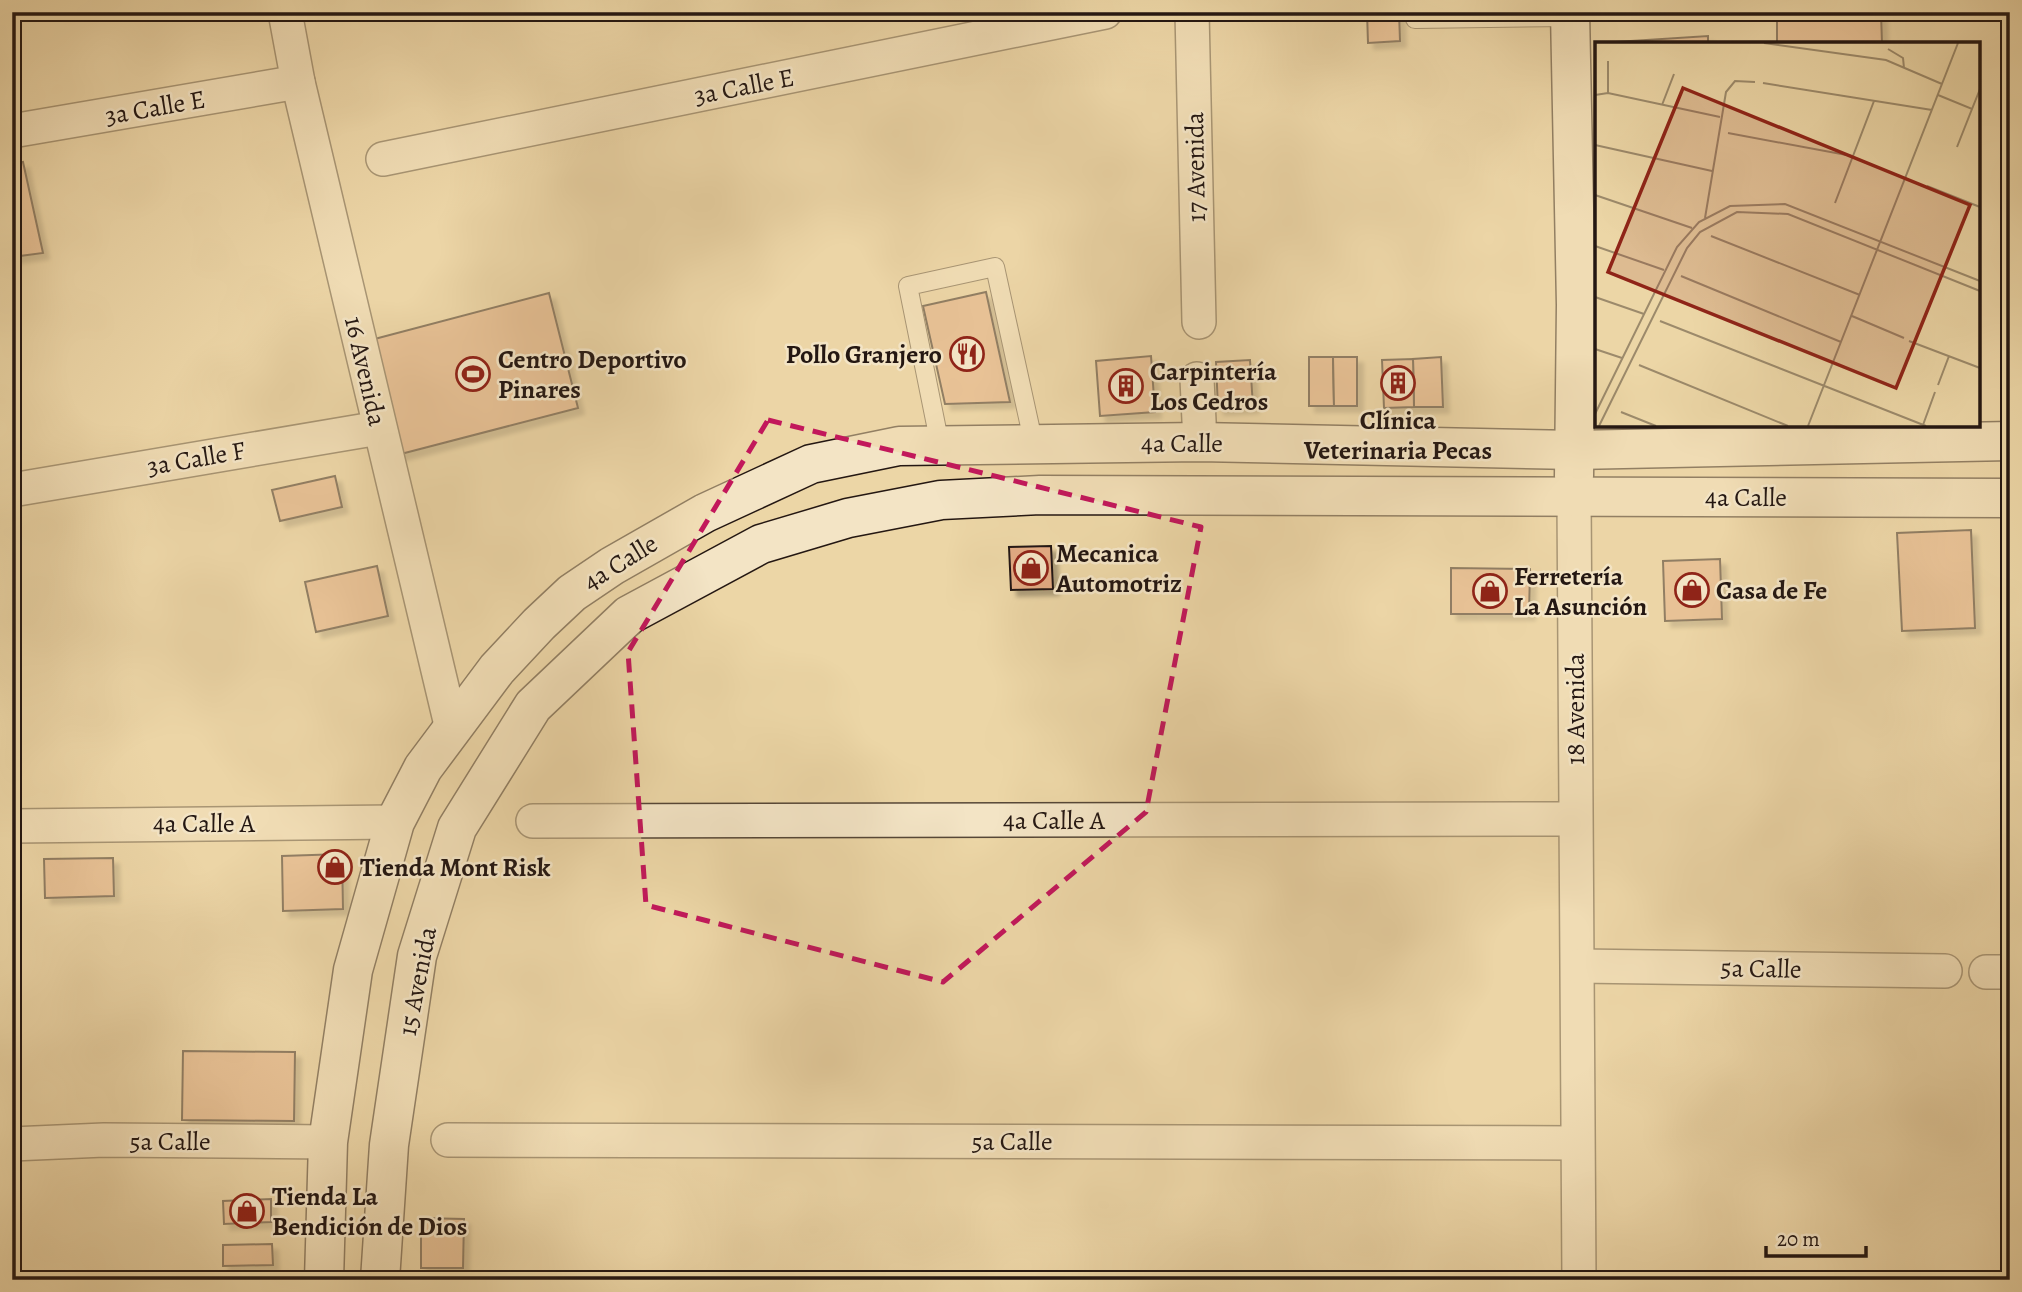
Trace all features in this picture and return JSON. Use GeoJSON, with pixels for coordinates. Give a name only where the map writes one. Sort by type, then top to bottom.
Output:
{"type":"FeatureCollection","features":[{"type":"Feature","properties":{"kind":"main road","name":"18 Avenida"},"geometry":{"type":"LineString","coordinates":[[1570,15],[1586,305],[1574,496]]}},
{"type":"Feature","properties":{"kind":"main road","name":"4a Calle"},"geometry":{"type":"LineString","coordinates":[[452,729],[498,669],[572,593],[653,540],[811,464],[899,446],[1200,442],[1575,450],[1661,438],[1919,434],[2010,441]]}},
{"type":"Feature","properties":{"kind":"main road","name":"4a Calle"},"geometry":{"type":"LineString","coordinates":[[533,706],[629,615],[761,544],[848,518],[941,500],[1040,495],[2010,498]]}},
{"type":"Feature","properties":{"kind":"main road","name":"15 Avenida"},"geometry":{"type":"LineString","coordinates":[[380,1280],[389,1145],[417,957],[457,828],[533,706]]}},
{"type":"Feature","properties":{"kind":"main road"},"geometry":{"type":"LineString","coordinates":[[324,1280],[328,1142],[353,970],[395,822],[423,768],[452,729]]}},
{"type":"Feature","properties":{"kind":"street","name":"16 Avenida"},"geometry":{"type":"LineString","coordinates":[[285,12],[298,82],[452,729]]}},
{"type":"Feature","properties":{"kind":"street","name":"3a Calle E"},"geometry":{"type":"LineString","coordinates":[[383,159],[1105,12]]}},
{"type":"Feature","properties":{"kind":"street","name":"17 Avenida"},"geometry":{"type":"LineString","coordinates":[[1192,12],[1199,322]]}},
{"type":"Feature","properties":{"kind":"street","name":"3a Calle E"},"geometry":{"type":"LineString","coordinates":[[12,131],[298,82]]}},
{"type":"Feature","properties":{"kind":"street"},"geometry":{"type":"LineString","coordinates":[[1198,379],[1200,442]]}},
{"type":"Feature","properties":{"kind":"street","name":"3a Calle F"},"geometry":{"type":"LineString","coordinates":[[12,490],[379,428]]}},
{"type":"Feature","properties":{"kind":"street","name":"18 Avenida"},"geometry":{"type":"LineString","coordinates":[[1574,496],[1576,1143],[1580,1280]]}},
{"type":"Feature","properties":{"kind":"street","name":"4a Calle A"},"geometry":{"type":"LineString","coordinates":[[533,821],[1575,819]]}},
{"type":"Feature","properties":{"kind":"street","name":"4a Calle A"},"geometry":{"type":"LineString","coordinates":[[12,826],[395,822]]}},
{"type":"Feature","properties":{"kind":"street","name":"5a Calle"},"geometry":{"type":"LineString","coordinates":[[1577,966],[1945,971]]}},
{"type":"Feature","properties":{"kind":"street","name":"5a Calle"},"geometry":{"type":"LineString","coordinates":[[12,1144],[104,1140],[328,1142]]}},
{"type":"Feature","properties":{"kind":"street","name":"5a Calle"},"geometry":{"type":"LineString","coordinates":[[448,1140],[1576,1143]]}},
{"type":"Feature","properties":{"kind":"lane"},"geometry":{"type":"LineString","coordinates":[[1415,19],[1570,15]]}},
{"type":"Feature","properties":{"kind":"lane"},"geometry":{"type":"LineString","coordinates":[[940,445],[908,286],[995,267],[1034,444]]}},
{"type":"Feature","properties":{"kind":"highlighted area"},"geometry":{"type":"Polygon","coordinates":[[[768,420],[1201,527],[1146,812],[943,982],[646,905],[628,652],[768,420]]]}},
{"type":"Feature","properties":{"kind":"building"},"geometry":{"type":"Polygon","coordinates":[[[1367,12],[1399,12],[1400,41],[1368,43],[1367,12]]]}},
{"type":"Feature","properties":{"kind":"building"},"geometry":{"type":"Polygon","coordinates":[[[1881,12],[1882,42],[1777,42],[1777,16],[1881,12]]]}},
{"type":"Feature","properties":{"kind":"building"},"geometry":{"type":"Polygon","coordinates":[[[1708,36],[1708,42],[1616,42],[1708,36]]]}},
{"type":"Feature","properties":{"kind":"building"},"geometry":{"type":"Polygon","coordinates":[[[23,162],[43,253],[12,257],[12,164],[23,162]]]}},
{"type":"Feature","properties":{"kind":"building","name":"Pollo Granjero"},"geometry":{"type":"Polygon","coordinates":[[[986,292],[1010,402],[945,404],[923,306],[986,292]]]}},
{"type":"Feature","properties":{"kind":"building","name":"Centro Deportivo Pinares"},"geometry":{"type":"Polygon","coordinates":[[[549,293],[578,408],[397,455],[367,341],[549,293]]]}},
{"type":"Feature","properties":{"kind":"building","name":"Carpintería Los Cedros"},"geometry":{"type":"Polygon","coordinates":[[[1151,356],[1155,412],[1100,416],[1096,361],[1151,356]]]}},
{"type":"Feature","properties":{"kind":"building"},"geometry":{"type":"Polygon","coordinates":[[[1309,357],[1333,357],[1334,406],[1309,406],[1309,357]]]}},
{"type":"Feature","properties":{"kind":"building"},"geometry":{"type":"Polygon","coordinates":[[[1333,357],[1357,357],[1357,406],[1334,406],[1333,357]]]}},
{"type":"Feature","properties":{"kind":"building"},"geometry":{"type":"Polygon","coordinates":[[[1441,357],[1443,407],[1414,407],[1413,359],[1441,357]]]}},
{"type":"Feature","properties":{"kind":"building","name":"Clínica Veterinaria Pecas"},"geometry":{"type":"Polygon","coordinates":[[[1413,359],[1414,407],[1384,408],[1382,360],[1413,359]]]}},
{"type":"Feature","properties":{"kind":"building"},"geometry":{"type":"Polygon","coordinates":[[[1250,360],[1253,407],[1218,409],[1216,362],[1250,360]]]}},
{"type":"Feature","properties":{"kind":"building"},"geometry":{"type":"Polygon","coordinates":[[[335,476],[342,507],[280,521],[272,490],[335,476]]]}},
{"type":"Feature","properties":{"kind":"building"},"geometry":{"type":"Polygon","coordinates":[[[1971,530],[1975,628],[1902,631],[1897,533],[1971,530]]]}},
{"type":"Feature","properties":{"kind":"building","name":"Mecanica Automotriz"},"geometry":{"type":"Polygon","coordinates":[[[1051,546],[1053,589],[1011,590],[1009,547],[1051,546]]]}},
{"type":"Feature","properties":{"kind":"building","name":"Casa de Fe"},"geometry":{"type":"Polygon","coordinates":[[[1720,559],[1722,619],[1665,621],[1663,561],[1720,559]]]}},
{"type":"Feature","properties":{"kind":"building"},"geometry":{"type":"Polygon","coordinates":[[[377,566],[388,616],[316,632],[305,582],[377,566]]]}},
{"type":"Feature","properties":{"kind":"building","name":"Ferretería La Asunción"},"geometry":{"type":"Polygon","coordinates":[[[1451,568],[1530,569],[1529,614],[1451,614],[1451,568]]]}},
{"type":"Feature","properties":{"kind":"building"},"geometry":{"type":"Polygon","coordinates":[[[2010,633],[2010,710],[2002,634],[2010,633]]]}},
{"type":"Feature","properties":{"kind":"building"},"geometry":{"type":"Polygon","coordinates":[[[342,854],[343,909],[283,911],[282,856],[342,854]]]}},
{"type":"Feature","properties":{"kind":"building"},"geometry":{"type":"Polygon","coordinates":[[[113,858],[114,896],[45,898],[44,859],[113,858]]]}},
{"type":"Feature","properties":{"kind":"building"},"geometry":{"type":"Polygon","coordinates":[[[183,1051],[295,1052],[294,1121],[182,1120],[183,1051]]]}},
{"type":"Feature","properties":{"kind":"building","name":"Tienda La Bendición de Dios"},"geometry":{"type":"Polygon","coordinates":[[[271,1199],[271,1222],[224,1224],[223,1201],[271,1199]]]}},
{"type":"Feature","properties":{"kind":"building"},"geometry":{"type":"Polygon","coordinates":[[[421,1218],[464,1219],[463,1268],[421,1268],[421,1218]]]}},
{"type":"Feature","properties":{"kind":"building"},"geometry":{"type":"Polygon","coordinates":[[[272,1244],[273,1265],[223,1266],[223,1245],[272,1244]]]}},
{"type":"Feature","properties":{"kind":"place","name":"Pollo Granjero"},"geometry":{"type":"Point","coordinates":[967,354]}},
{"type":"Feature","properties":{"kind":"place","name":"Centro Deportivo Pinares"},"geometry":{"type":"Point","coordinates":[473,374]}},
{"type":"Feature","properties":{"kind":"place","name":"Clínica Veterinaria Pecas"},"geometry":{"type":"Point","coordinates":[1398,383]}},
{"type":"Feature","properties":{"kind":"place","name":"Carpintería Los Cedros"},"geometry":{"type":"Point","coordinates":[1126,386]}},
{"type":"Feature","properties":{"kind":"place","name":"Mecanica Automotriz"},"geometry":{"type":"Point","coordinates":[1031,568]}},
{"type":"Feature","properties":{"kind":"place","name":"Casa de Fe"},"geometry":{"type":"Point","coordinates":[1692,590]}},
{"type":"Feature","properties":{"kind":"place","name":"Ferretería La Asunción"},"geometry":{"type":"Point","coordinates":[1490,591]}},
{"type":"Feature","properties":{"kind":"place","name":"Tienda Mont Risk"},"geometry":{"type":"Point","coordinates":[335,867]}},
{"type":"Feature","properties":{"kind":"place","name":"Tienda La Bendición de Dios"},"geometry":{"type":"Point","coordinates":[247,1211]}}]}
